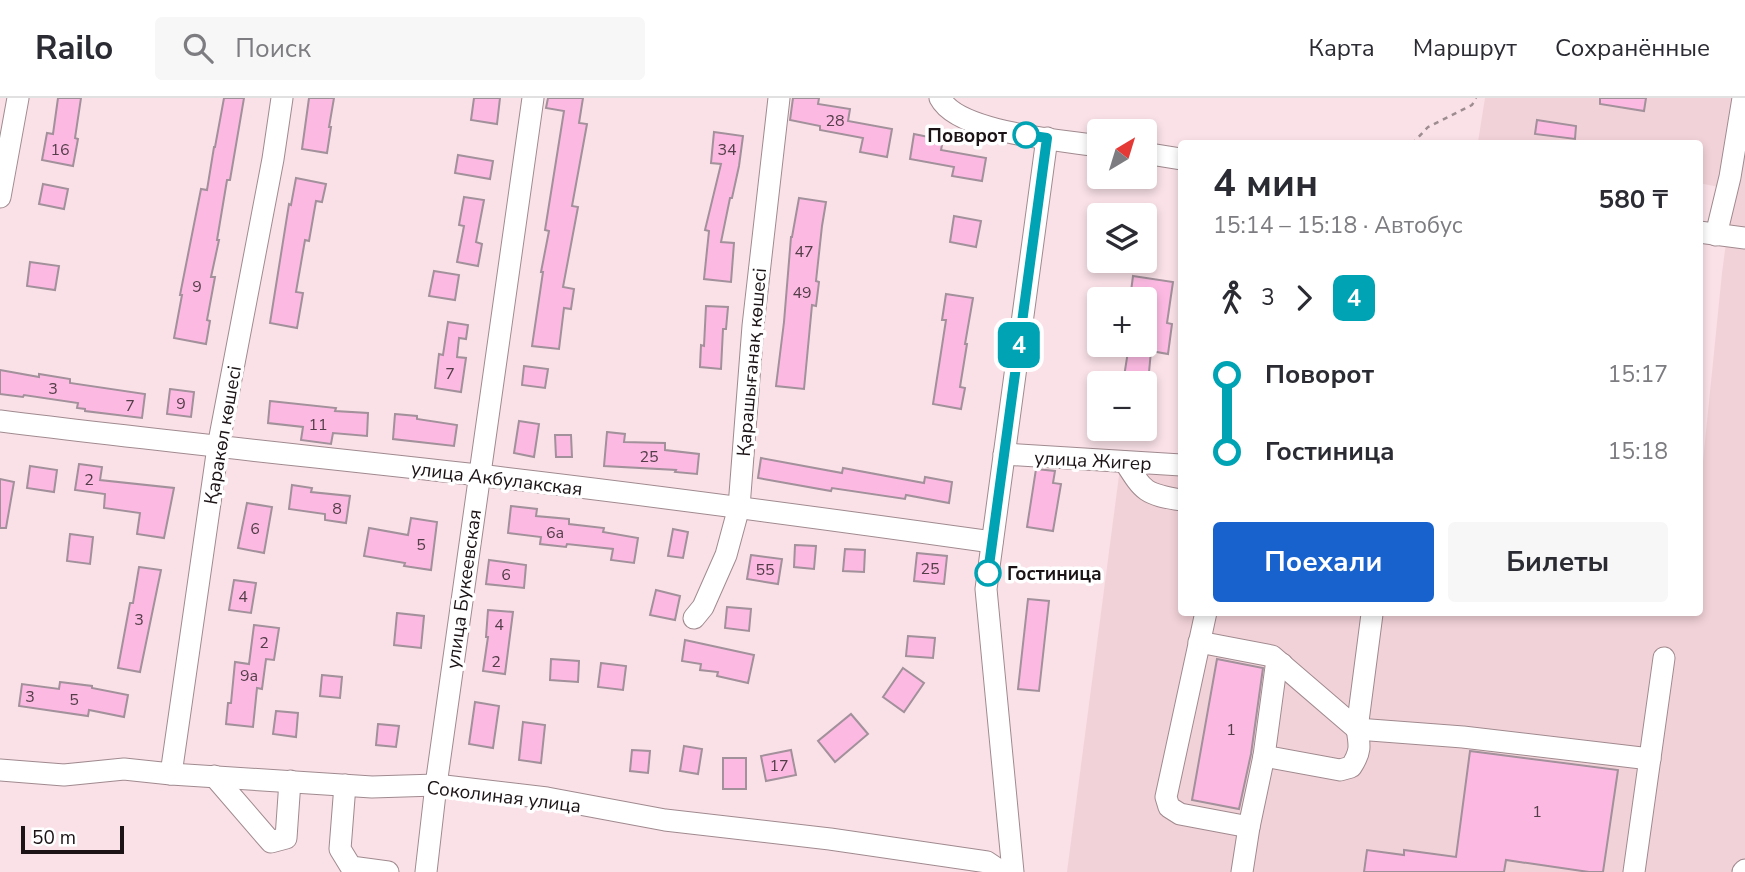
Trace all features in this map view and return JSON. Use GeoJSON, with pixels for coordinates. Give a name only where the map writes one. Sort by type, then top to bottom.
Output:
{"type":"FeatureCollection","features":[{"type":"Feature","properties":{"kind":"street"},"geometry":{"type":"LineString","coordinates":[[0,197],[19,98]]}},
{"type":"Feature","properties":{"kind":"street","name":"Қаракөл көшесі"},"geometry":{"type":"LineString","coordinates":[[171,774],[218,447],[273,159],[282,98]]}},
{"type":"Feature","properties":{"kind":"street","name":"улица Букеевская"},"geometry":{"type":"LineString","coordinates":[[426,872],[533,98]]}},
{"type":"Feature","properties":{"kind":"street","name":"Қарашығанақ көшесі"},"geometry":{"type":"LineString","coordinates":[[694,618],[703,607],[726,555],[738,507],[753,326],[779,98]]}},
{"type":"Feature","properties":{"kind":"street"},"geometry":{"type":"LineString","coordinates":[[940,98],[961,118],[1002,131],[1087,144]]}},
{"type":"Feature","properties":{"kind":"street"},"geometry":{"type":"LineString","coordinates":[[1743,98],[1730,177],[1708,233],[1745,238]]}},
{"type":"Feature","properties":{"kind":"street"},"geometry":{"type":"LineString","coordinates":[[1013,872],[986,589],[1047,138]]}},
{"type":"Feature","properties":{"kind":"street"},"geometry":{"type":"LineString","coordinates":[[1157,155],[1178,159]]}},
{"type":"Feature","properties":{"kind":"street","name":"улица Акбулакская"},"geometry":{"type":"LineString","coordinates":[[0,421],[479,475],[992,542]]}},
{"type":"Feature","properties":{"kind":"street","name":"улица Жигер"},"geometry":{"type":"LineString","coordinates":[[1004,454],[1178,465]]}},
{"type":"Feature","properties":{"kind":"street"},"geometry":{"type":"LineString","coordinates":[[1125,462],[1141,486],[1156,496],[1178,500]]}},
{"type":"Feature","properties":{"kind":"street"},"geometry":{"type":"LineString","coordinates":[[1205,616],[1166,797],[1169,807],[1180,814],[1249,827]]}},
{"type":"Feature","properties":{"kind":"street"},"geometry":{"type":"LineString","coordinates":[[1264,756],[1340,770],[1351,767],[1360,747],[1357,729],[1373,616]]}},
{"type":"Feature","properties":{"kind":"street"},"geometry":{"type":"LineString","coordinates":[[1199,642],[1272,656],[1357,729],[1463,737],[1650,759]]}},
{"type":"Feature","properties":{"kind":"street"},"geometry":{"type":"LineString","coordinates":[[1634,872],[1664,658]]}},
{"type":"Feature","properties":{"kind":"street"},"geometry":{"type":"LineString","coordinates":[[1242,872],[1264,756],[1276,667],[1282,664]]}},
{"type":"Feature","properties":{"kind":"street","name":"Соколиная улица"},"geometry":{"type":"LineString","coordinates":[[0,770],[64,775],[124,769],[372,787],[436,785],[547,798],[665,820],[830,839],[987,862],[1002,872]]}},
{"type":"Feature","properties":{"kind":"street"},"geometry":{"type":"LineString","coordinates":[[214,776],[271,842],[286,838],[290,781]]}},
{"type":"Feature","properties":{"kind":"street"},"geometry":{"type":"LineString","coordinates":[[345,785],[340,849],[351,867],[388,872]]}},
{"type":"Feature","properties":{"kind":"path"},"geometry":{"type":"LineString","coordinates":[[1416,140],[1429,127],[1472,105],[1476,98]]}},
{"type":"Feature","properties":{"kind":"shaded area"},"geometry":{"type":"Polygon","coordinates":[[[1485,98],[1745,98],[1745,872],[1067,872],[1120,468],[1178,472],[1178,616],[1703,616],[1703,461],[1733,190],[1703,184],[1703,140],[1478,140],[1485,98]]]}},
{"type":"Feature","properties":{"kind":"building"},"geometry":{"type":"Polygon","coordinates":[[[58,98],[81,98],[73,166],[42,160],[47,133],[53,134],[58,98]]]}},
{"type":"Feature","properties":{"kind":"building"},"geometry":{"type":"Polygon","coordinates":[[[224,98],[244,98],[211,277],[215,277],[207,320],[210,321],[206,344],[174,338],[201,189],[207,190],[224,98]]]}},
{"type":"Feature","properties":{"kind":"building"},"geometry":{"type":"Polygon","coordinates":[[[309,98],[334,98],[327,153],[302,149],[309,98]]]}},
{"type":"Feature","properties":{"kind":"building"},"geometry":{"type":"Polygon","coordinates":[[[474,98],[500,98],[497,124],[471,120],[474,98]]]}},
{"type":"Feature","properties":{"kind":"building"},"geometry":{"type":"Polygon","coordinates":[[[548,98],[583,98],[579,123],[587,124],[572,206],[578,207],[563,287],[574,289],[571,309],[564,308],[559,349],[532,346],[549,231],[545,230],[564,111],[546,108],[548,98]]]}},
{"type":"Feature","properties":{"kind":"building"},"geometry":{"type":"Polygon","coordinates":[[[793,98],[819,98],[818,104],[850,109],[848,121],[892,129],[887,157],[860,152],[863,138],[820,130],[820,126],[790,120],[793,98]]]}},
{"type":"Feature","properties":{"kind":"building"},"geometry":{"type":"Polygon","coordinates":[[[1600,98],[1646,98],[1644,111],[1600,104],[1600,98]]]}},
{"type":"Feature","properties":{"kind":"building"},"geometry":{"type":"Polygon","coordinates":[[[1537,120],[1576,126],[1575,139],[1535,134],[1537,120]]]}},
{"type":"Feature","properties":{"kind":"building"},"geometry":{"type":"Polygon","coordinates":[[[714,132],[743,136],[739,166],[721,242],[734,243],[731,282],[704,279],[709,231],[705,230],[721,164],[711,163],[714,132]]]}},
{"type":"Feature","properties":{"kind":"building"},"geometry":{"type":"Polygon","coordinates":[[[914,134],[943,140],[941,150],[986,158],[982,181],[952,176],[954,167],[910,159],[914,134]]]}},
{"type":"Feature","properties":{"kind":"building"},"geometry":{"type":"Polygon","coordinates":[[[458,155],[493,161],[490,179],[455,173],[458,155]]]}},
{"type":"Feature","properties":{"kind":"building"},"geometry":{"type":"Polygon","coordinates":[[[296,178],[326,184],[322,202],[316,201],[309,241],[305,240],[296,292],[303,293],[297,328],[270,323],[289,204],[291,205],[296,178]]]}},
{"type":"Feature","properties":{"kind":"building"},"geometry":{"type":"Polygon","coordinates":[[[43,184],[68,189],[64,209],[39,204],[43,184]]]}},
{"type":"Feature","properties":{"kind":"building"},"geometry":{"type":"Polygon","coordinates":[[[464,197],[484,200],[476,242],[482,244],[478,266],[457,262],[464,226],[459,225],[464,197]]]}},
{"type":"Feature","properties":{"kind":"building"},"geometry":{"type":"Polygon","coordinates":[[[799,198],[826,202],[816,281],[819,282],[816,306],[812,305],[804,389],[776,386],[791,237],[799,198]]]}},
{"type":"Feature","properties":{"kind":"building"},"geometry":{"type":"Polygon","coordinates":[[[954,216],[981,221],[976,247],[950,242],[954,216]]]}},
{"type":"Feature","properties":{"kind":"building"},"geometry":{"type":"Polygon","coordinates":[[[30,262],[59,266],[55,290],[27,286],[30,262]]]}},
{"type":"Feature","properties":{"kind":"building"},"geometry":{"type":"Polygon","coordinates":[[[434,271],[459,275],[455,300],[429,296],[434,271]]]}},
{"type":"Feature","properties":{"kind":"building"},"geometry":{"type":"Polygon","coordinates":[[[1133,276],[1173,282],[1167,323],[1172,324],[1168,354],[1157,352],[1157,287],[1132,287],[1133,276]]]}},
{"type":"Feature","properties":{"kind":"building"},"geometry":{"type":"Polygon","coordinates":[[[946,294],[973,298],[960,387],[965,388],[961,409],[933,404],[946,320],[942,320],[946,294]]]}},
{"type":"Feature","properties":{"kind":"building"},"geometry":{"type":"Polygon","coordinates":[[[706,306],[728,307],[726,329],[723,329],[721,369],[700,367],[706,306]]]}},
{"type":"Feature","properties":{"kind":"building"},"geometry":{"type":"Polygon","coordinates":[[[448,322],[468,325],[466,339],[459,338],[457,357],[466,358],[461,392],[435,388],[439,354],[443,355],[448,322]]]}},
{"type":"Feature","properties":{"kind":"building"},"geometry":{"type":"Polygon","coordinates":[[[1127,357],[1150,357],[1149,371],[1125,371],[1127,357]]]}},
{"type":"Feature","properties":{"kind":"building"},"geometry":{"type":"Polygon","coordinates":[[[524,366],[548,369],[545,388],[522,385],[524,366]]]}},
{"type":"Feature","properties":{"kind":"building"},"geometry":{"type":"Polygon","coordinates":[[[0,370],[70,379],[70,383],[145,394],[142,418],[85,411],[77,408],[78,403],[0,394],[0,370]]]}},
{"type":"Feature","properties":{"kind":"building"},"geometry":{"type":"Polygon","coordinates":[[[170,389],[194,392],[191,417],[167,414],[170,389]]]}},
{"type":"Feature","properties":{"kind":"building"},"geometry":{"type":"Polygon","coordinates":[[[270,401],[368,413],[367,436],[333,433],[331,444],[301,440],[303,427],[268,423],[270,401]]]}},
{"type":"Feature","properties":{"kind":"building"},"geometry":{"type":"Polygon","coordinates":[[[395,414],[457,425],[454,446],[393,439],[395,414]]]}},
{"type":"Feature","properties":{"kind":"building"},"geometry":{"type":"Polygon","coordinates":[[[519,421],[539,424],[534,457],[514,453],[519,421]]]}},
{"type":"Feature","properties":{"kind":"building"},"geometry":{"type":"Polygon","coordinates":[[[607,432],[625,434],[624,442],[665,443],[665,450],[699,454],[697,474],[675,472],[676,470],[604,466],[607,432]]]}},
{"type":"Feature","properties":{"kind":"building"},"geometry":{"type":"Polygon","coordinates":[[[555,435],[571,435],[572,457],[556,457],[555,435]]]}},
{"type":"Feature","properties":{"kind":"building"},"geometry":{"type":"Polygon","coordinates":[[[761,458],[842,473],[843,468],[924,483],[925,477],[952,482],[949,503],[906,495],[905,499],[832,488],[831,491],[758,478],[761,458]]]}},
{"type":"Feature","properties":{"kind":"building"},"geometry":{"type":"Polygon","coordinates":[[[79,464],[102,467],[100,480],[174,488],[164,538],[137,534],[140,513],[104,508],[105,494],[75,490],[79,464]]]}},
{"type":"Feature","properties":{"kind":"building"},"geometry":{"type":"Polygon","coordinates":[[[30,466],[57,470],[54,492],[27,488],[30,466]]]}},
{"type":"Feature","properties":{"kind":"building"},"geometry":{"type":"Polygon","coordinates":[[[1036,469],[1055,471],[1053,483],[1061,484],[1053,531],[1027,527],[1036,469]]]}},
{"type":"Feature","properties":{"kind":"building"},"geometry":{"type":"Polygon","coordinates":[[[0,479],[14,482],[6,528],[0,528],[0,479]]]}},
{"type":"Feature","properties":{"kind":"building"},"geometry":{"type":"Polygon","coordinates":[[[292,485],[312,488],[311,492],[350,496],[346,523],[325,520],[325,514],[289,509],[292,485]]]}},
{"type":"Feature","properties":{"kind":"building"},"geometry":{"type":"Polygon","coordinates":[[[247,503],[272,507],[264,553],[238,548],[247,503]]]}},
{"type":"Feature","properties":{"kind":"building"},"geometry":{"type":"Polygon","coordinates":[[[511,506],[537,509],[536,516],[569,519],[569,524],[604,528],[603,532],[638,538],[634,563],[611,560],[613,549],[540,544],[541,537],[508,533],[511,506]]]}},
{"type":"Feature","properties":{"kind":"building"},"geometry":{"type":"Polygon","coordinates":[[[411,518],[437,522],[431,570],[364,556],[369,528],[408,535],[411,518]]]}},
{"type":"Feature","properties":{"kind":"building"},"geometry":{"type":"Polygon","coordinates":[[[673,529],[688,532],[683,558],[668,556],[673,529]]]}},
{"type":"Feature","properties":{"kind":"building"},"geometry":{"type":"Polygon","coordinates":[[[70,534],[93,537],[90,564],[67,561],[70,534]]]}},
{"type":"Feature","properties":{"kind":"building"},"geometry":{"type":"Polygon","coordinates":[[[795,545],[816,546],[814,569],[794,567],[795,545]]]}},
{"type":"Feature","properties":{"kind":"building"},"geometry":{"type":"Polygon","coordinates":[[[845,549],[865,550],[864,572],[843,571],[845,549]]]}},
{"type":"Feature","properties":{"kind":"building"},"geometry":{"type":"Polygon","coordinates":[[[917,553],[947,556],[944,584],[914,581],[917,553]]]}},
{"type":"Feature","properties":{"kind":"building"},"geometry":{"type":"Polygon","coordinates":[[[751,555],[782,559],[778,584],[747,579],[751,555]]]}},
{"type":"Feature","properties":{"kind":"building"},"geometry":{"type":"Polygon","coordinates":[[[489,560],[526,565],[524,588],[486,584],[489,560]]]}},
{"type":"Feature","properties":{"kind":"building"},"geometry":{"type":"Polygon","coordinates":[[[139,567],[161,570],[140,672],[118,668],[139,567]]]}},
{"type":"Feature","properties":{"kind":"building"},"geometry":{"type":"Polygon","coordinates":[[[234,580],[256,583],[251,613],[229,610],[234,580]]]}},
{"type":"Feature","properties":{"kind":"building"},"geometry":{"type":"Polygon","coordinates":[[[656,590],[680,596],[675,620],[650,615],[656,590]]]}},
{"type":"Feature","properties":{"kind":"building"},"geometry":{"type":"Polygon","coordinates":[[[1028,599],[1049,601],[1039,691],[1018,689],[1028,599]]]}},
{"type":"Feature","properties":{"kind":"building"},"geometry":{"type":"Polygon","coordinates":[[[727,607],[751,609],[749,631],[725,628],[727,607]]]}},
{"type":"Feature","properties":{"kind":"building"},"geometry":{"type":"Polygon","coordinates":[[[488,610],[513,612],[505,674],[483,671],[488,637],[488,610]]]}},
{"type":"Feature","properties":{"kind":"building"},"geometry":{"type":"Polygon","coordinates":[[[397,613],[424,616],[421,648],[394,645],[397,613]]]}},
{"type":"Feature","properties":{"kind":"building"},"geometry":{"type":"Polygon","coordinates":[[[254,625],[279,628],[274,660],[266,659],[262,689],[257,688],[253,727],[226,724],[235,662],[249,664],[254,625]]]}},
{"type":"Feature","properties":{"kind":"building"},"geometry":{"type":"Polygon","coordinates":[[[908,636],[935,638],[933,658],[906,656],[908,636]]]}},
{"type":"Feature","properties":{"kind":"building"},"geometry":{"type":"Polygon","coordinates":[[[685,640],[754,655],[748,683],[717,676],[718,672],[700,670],[701,664],[682,661],[685,640]]]}},
{"type":"Feature","properties":{"kind":"building"},"geometry":{"type":"Polygon","coordinates":[[[551,659],[579,661],[578,682],[550,680],[551,659]]]}},
{"type":"Feature","properties":{"kind":"building"},"geometry":{"type":"Polygon","coordinates":[[[1217,659],[1263,668],[1251,754],[1239,809],[1192,800],[1217,659]]]}},
{"type":"Feature","properties":{"kind":"building"},"geometry":{"type":"Polygon","coordinates":[[[601,663],[626,666],[623,690],[598,687],[601,663]]]}},
{"type":"Feature","properties":{"kind":"building"},"geometry":{"type":"Polygon","coordinates":[[[903,668],[924,683],[904,712],[883,697],[903,668]]]}},
{"type":"Feature","properties":{"kind":"building"},"geometry":{"type":"Polygon","coordinates":[[[322,675],[342,677],[340,698],[320,696],[322,675]]]}},
{"type":"Feature","properties":{"kind":"building"},"geometry":{"type":"Polygon","coordinates":[[[60,682],[128,695],[124,717],[89,710],[88,716],[19,706],[22,684],[59,689],[60,682]]]}},
{"type":"Feature","properties":{"kind":"building"},"geometry":{"type":"Polygon","coordinates":[[[475,702],[499,706],[493,748],[469,744],[475,702]]]}},
{"type":"Feature","properties":{"kind":"building"},"geometry":{"type":"Polygon","coordinates":[[[276,711],[298,713],[296,737],[273,734],[276,711]]]}},
{"type":"Feature","properties":{"kind":"building"},"geometry":{"type":"Polygon","coordinates":[[[851,714],[868,734],[835,762],[818,741],[851,714]]]}},
{"type":"Feature","properties":{"kind":"building"},"geometry":{"type":"Polygon","coordinates":[[[523,722],[545,725],[541,763],[519,760],[523,722]]]}},
{"type":"Feature","properties":{"kind":"building"},"geometry":{"type":"Polygon","coordinates":[[[378,724],[399,726],[396,747],[376,745],[378,724]]]}},
{"type":"Feature","properties":{"kind":"building"},"geometry":{"type":"Polygon","coordinates":[[[684,746],[702,749],[698,774],[680,771],[684,746]]]}},
{"type":"Feature","properties":{"kind":"building"},"geometry":{"type":"Polygon","coordinates":[[[632,750],[650,751],[648,773],[630,771],[632,750]]]}},
{"type":"Feature","properties":{"kind":"building"},"geometry":{"type":"Polygon","coordinates":[[[791,750],[796,775],[766,781],[761,756],[791,750]]]}},
{"type":"Feature","properties":{"kind":"building"},"geometry":{"type":"Polygon","coordinates":[[[1470,751],[1618,770],[1603,872],[1506,860],[1504,872],[1364,872],[1367,850],[1404,855],[1404,850],[1456,857],[1470,751]]]}},
{"type":"Feature","properties":{"kind":"building"},"geometry":{"type":"Polygon","coordinates":[[[723,758],[746,758],[746,789],[723,789],[723,758]]]}},
{"type":"Feature","properties":{"kind":"bus line","name":"4"},"geometry":{"type":"LineString","coordinates":[[988,573],[1047,138],[1026,135]]}},
{"type":"Feature","properties":{"kind":"place","name":"Поворот"},"geometry":{"type":"Point","coordinates":[1026,135]}},
{"type":"Feature","properties":{"kind":"place","name":"Гостиница"},"geometry":{"type":"Point","coordinates":[988,573]}}]}
